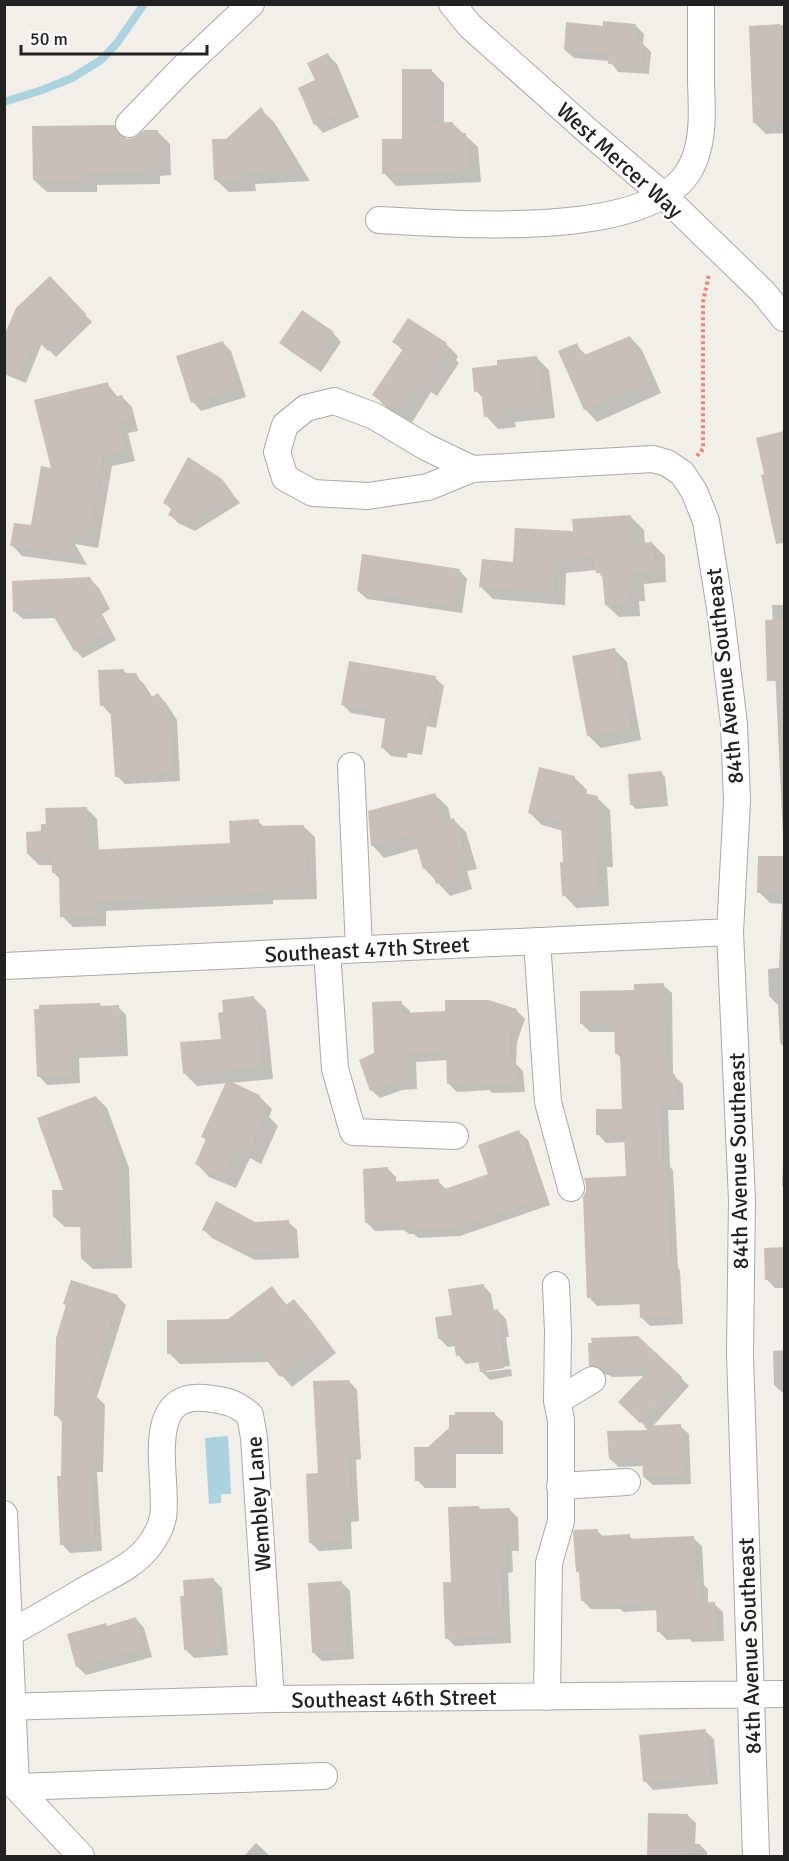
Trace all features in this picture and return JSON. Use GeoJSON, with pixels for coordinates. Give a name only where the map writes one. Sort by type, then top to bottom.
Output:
{"type":"FeatureCollection","features":[{"type":"Feature","properties":{"kind":"street"},"geometry":{"type":"LineString","coordinates":[[129,124],[182,69],[251,4]]}},
{"type":"Feature","properties":{"kind":"street","name":"West Mercer Way"},"geometry":{"type":"LineString","coordinates":[[452,4],[470,27],[664,196],[763,292],[784,318]]}},
{"type":"Feature","properties":{"kind":"street"},"geometry":{"type":"LineString","coordinates":[[379,220],[501,225],[556,223],[615,215],[664,196],[682,181],[693,166],[699,146],[702,124],[701,4]]}},
{"type":"Feature","properties":{"kind":"street"},"geometry":{"type":"LineString","coordinates":[[334,401],[374,416],[426,447],[472,469],[428,488],[368,496],[313,494],[285,478],[277,452],[285,425],[306,408],[334,401]]}},
{"type":"Feature","properties":{"kind":"street","name":"84th Avenue Southeast"},"geometry":{"type":"LineString","coordinates":[[472,469],[653,459],[667,463],[682,473],[694,491],[706,520],[720,608],[732,712],[737,800],[730,932],[742,1200],[740,1354],[756,1857]]}},
{"type":"Feature","properties":{"kind":"street"},"geometry":{"type":"LineString","coordinates":[[351,766],[359,949]]}},
{"type":"Feature","properties":{"kind":"street","name":"Southeast 47th Street"},"geometry":{"type":"LineString","coordinates":[[4,966],[730,932]]}},
{"type":"Feature","properties":{"kind":"street"},"geometry":{"type":"LineString","coordinates":[[537,941],[548,1102],[571,1188]]}},
{"type":"Feature","properties":{"kind":"street"},"geometry":{"type":"LineString","coordinates":[[327,951],[335,1069],[353,1132],[455,1136]]}},
{"type":"Feature","properties":{"kind":"street"},"geometry":{"type":"LineString","coordinates":[[547,1697],[549,1563],[561,1521],[561,1420],[557,1401],[556,1285]]}},
{"type":"Feature","properties":{"kind":"street"},"geometry":{"type":"LineString","coordinates":[[557,1401],[592,1380]]}},
{"type":"Feature","properties":{"kind":"street","name":"Wembley Lane"},"geometry":{"type":"LineString","coordinates":[[10,1633],[129,1565],[148,1548],[158,1533],[163,1517],[162,1428],[170,1412],[182,1400],[198,1397],[223,1400],[239,1406],[250,1415],[254,1438],[271,1700]]}},
{"type":"Feature","properties":{"kind":"street"},"geometry":{"type":"LineString","coordinates":[[560,1486],[627,1482]]}},
{"type":"Feature","properties":{"kind":"street"},"geometry":{"type":"LineString","coordinates":[[4,1514],[10,1633],[9,1706],[16,1787],[81,1857]]}},
{"type":"Feature","properties":{"kind":"street","name":"Southeast 46th Street"},"geometry":{"type":"LineString","coordinates":[[9,1706],[271,1700],[784,1694]]}},
{"type":"Feature","properties":{"kind":"street"},"geometry":{"type":"LineString","coordinates":[[16,1787],[324,1776]]}},
{"type":"Feature","properties":{"kind":"path"},"geometry":{"type":"LineString","coordinates":[[703,449],[703,302],[709,274]]}},
{"type":"Feature","properties":{"kind":"water"},"geometry":{"type":"Polygon","coordinates":[[[228,1436],[231,1494],[221,1494],[221,1503],[209,1504],[205,1438],[228,1436]]]}},
{"type":"Feature","properties":{"kind":"building"},"geometry":{"type":"Polygon","coordinates":[[[603,21],[636,24],[634,41],[643,42],[641,66],[608,64],[609,54],[564,50],[566,22],[603,26],[603,21]]]}},
{"type":"Feature","properties":{"kind":"building"},"geometry":{"type":"Polygon","coordinates":[[[780,24],[781,42],[784,42],[784,122],[753,123],[749,26],[780,24]]]}},
{"type":"Feature","properties":{"kind":"building"},"geometry":{"type":"Polygon","coordinates":[[[328,53],[352,109],[314,125],[298,88],[315,80],[307,63],[328,53]]]}},
{"type":"Feature","properties":{"kind":"building"},"geometry":{"type":"Polygon","coordinates":[[[402,69],[432,69],[432,123],[453,122],[454,133],[466,133],[469,170],[382,174],[382,139],[402,139],[402,69]]]}},
{"type":"Feature","properties":{"kind":"building"},"geometry":{"type":"Polygon","coordinates":[[[261,107],[281,139],[276,141],[282,141],[299,169],[243,172],[244,179],[214,180],[212,139],[226,139],[261,107]]]}},
{"type":"Feature","properties":{"kind":"building"},"geometry":{"type":"Polygon","coordinates":[[[114,125],[118,134],[126,139],[134,138],[144,130],[158,130],[159,163],[148,164],[148,172],[85,173],[85,180],[33,180],[32,126],[114,125]]]}},
{"type":"Feature","properties":{"kind":"building"},"geometry":{"type":"Polygon","coordinates":[[[50,276],[86,314],[48,351],[35,338],[19,377],[4,371],[4,336],[16,308],[50,276]]]}},
{"type":"Feature","properties":{"kind":"building"},"geometry":{"type":"Polygon","coordinates":[[[302,310],[334,332],[312,365],[279,343],[302,310]]]}},
{"type":"Feature","properties":{"kind":"building"},"geometry":{"type":"Polygon","coordinates":[[[408,318],[447,343],[444,347],[447,349],[424,385],[418,381],[398,412],[372,395],[403,349],[392,342],[408,318]]]}},
{"type":"Feature","properties":{"kind":"building"},"geometry":{"type":"Polygon","coordinates":[[[630,336],[650,381],[584,410],[558,351],[577,343],[582,356],[630,336]]]}},
{"type":"Feature","properties":{"kind":"building"},"geometry":{"type":"Polygon","coordinates":[[[223,341],[238,388],[191,403],[176,356],[223,341]]]}},
{"type":"Feature","properties":{"kind":"building"},"geometry":{"type":"Polygon","coordinates":[[[537,356],[543,406],[503,410],[504,415],[484,417],[481,391],[474,392],[472,368],[497,365],[497,360],[537,356]]]}},
{"type":"Feature","properties":{"kind":"building"},"geometry":{"type":"Polygon","coordinates":[[[108,382],[111,398],[122,395],[129,420],[118,423],[125,450],[102,456],[88,538],[67,535],[79,556],[10,546],[14,523],[31,525],[41,466],[51,468],[34,400],[108,382]]]}},
{"type":"Feature","properties":{"kind":"building"},"geometry":{"type":"Polygon","coordinates":[[[784,431],[784,543],[776,544],[761,475],[764,474],[756,438],[784,431]]]}},
{"type":"Feature","properties":{"kind":"building"},"geometry":{"type":"Polygon","coordinates":[[[188,457],[222,479],[233,494],[186,524],[168,515],[172,508],[163,503],[188,457]]]}},
{"type":"Feature","properties":{"kind":"building"},"geometry":{"type":"Polygon","coordinates":[[[631,515],[633,543],[652,542],[655,570],[632,572],[633,589],[627,589],[628,604],[605,605],[602,573],[596,573],[594,557],[554,560],[553,593],[479,587],[482,559],[513,562],[515,528],[573,531],[572,519],[631,515]]]}},
{"type":"Feature","properties":{"kind":"building"},"geometry":{"type":"Polygon","coordinates":[[[362,554],[460,569],[454,606],[357,591],[362,554]]]}},
{"type":"Feature","properties":{"kind":"building"},"geometry":{"type":"Polygon","coordinates":[[[90,577],[103,600],[95,605],[109,631],[74,651],[50,610],[13,612],[12,581],[90,577]]]}},
{"type":"Feature","properties":{"kind":"building"},"geometry":{"type":"Polygon","coordinates":[[[784,619],[784,681],[767,681],[765,620],[784,619]]]}},
{"type":"Feature","properties":{"kind":"building"},"geometry":{"type":"Polygon","coordinates":[[[615,648],[630,728],[587,736],[572,656],[615,648]]]}},
{"type":"Feature","properties":{"kind":"building"},"geometry":{"type":"Polygon","coordinates":[[[349,661],[436,676],[428,720],[419,718],[414,747],[400,745],[399,750],[381,748],[386,713],[341,705],[349,661]]]}},
{"type":"Feature","properties":{"kind":"building"},"geometry":{"type":"Polygon","coordinates":[[[124,669],[123,673],[136,673],[150,698],[158,693],[169,710],[173,773],[115,777],[110,705],[100,706],[98,670],[124,669]]]}},
{"type":"Feature","properties":{"kind":"building"},"geometry":{"type":"Polygon","coordinates":[[[539,767],[575,776],[572,786],[580,787],[579,792],[598,796],[601,855],[595,855],[597,894],[562,896],[561,822],[528,813],[539,767]]]}},
{"type":"Feature","properties":{"kind":"building"},"geometry":{"type":"Polygon","coordinates":[[[662,771],[664,802],[630,805],[628,774],[662,771]]]}},
{"type":"Feature","properties":{"kind":"building"},"geometry":{"type":"Polygon","coordinates":[[[435,793],[443,821],[454,818],[465,856],[456,859],[461,877],[436,884],[431,866],[423,869],[413,834],[371,846],[368,811],[435,793]]]}},
{"type":"Feature","properties":{"kind":"building"},"geometry":{"type":"Polygon","coordinates":[[[87,807],[88,850],[230,843],[229,821],[259,819],[259,826],[304,825],[306,888],[262,890],[262,893],[95,901],[96,915],[60,917],[59,873],[52,873],[51,854],[27,854],[26,832],[41,831],[41,824],[46,824],[45,808],[87,807]]]}},
{"type":"Feature","properties":{"kind":"building"},"geometry":{"type":"Polygon","coordinates":[[[758,856],[784,856],[784,893],[757,893],[758,856]]]}},
{"type":"Feature","properties":{"kind":"building"},"geometry":{"type":"Polygon","coordinates":[[[664,983],[666,1074],[675,1074],[676,1102],[660,1102],[662,1161],[665,1160],[675,1317],[640,1318],[639,1296],[587,1298],[583,1197],[586,1185],[584,1178],[626,1176],[624,1134],[596,1135],[596,1109],[622,1109],[620,1054],[615,1054],[614,1024],[580,1024],[580,991],[634,990],[634,984],[664,983]]]}},
{"type":"Feature","properties":{"kind":"building"},"geometry":{"type":"Polygon","coordinates":[[[254,996],[261,1067],[183,1074],[180,1042],[221,1039],[218,1013],[223,1012],[222,1000],[254,996]]]}},
{"type":"Feature","properties":{"kind":"building"},"geometry":{"type":"Polygon","coordinates":[[[445,1000],[488,1000],[517,1009],[509,1033],[509,1061],[515,1061],[517,1084],[482,1085],[482,1082],[447,1084],[446,1051],[408,1054],[409,1081],[393,1082],[370,1091],[359,1060],[374,1053],[372,1002],[402,1001],[402,1013],[445,1011],[445,1000]]]}},
{"type":"Feature","properties":{"kind":"building"},"geometry":{"type":"Polygon","coordinates":[[[100,1003],[100,1006],[119,1005],[120,1048],[71,1050],[72,1075],[37,1077],[34,1009],[39,1009],[39,1005],[100,1003]]]}},
{"type":"Feature","properties":{"kind":"building"},"geometry":{"type":"Polygon","coordinates":[[[227,1080],[260,1095],[255,1107],[266,1112],[248,1152],[237,1147],[223,1177],[195,1164],[206,1139],[201,1137],[227,1080]]]}},
{"type":"Feature","properties":{"kind":"building"},"geometry":{"type":"Polygon","coordinates":[[[96,1096],[119,1156],[122,1258],[81,1259],[80,1217],[53,1217],[52,1190],[63,1190],[37,1118],[96,1096]]]}},
{"type":"Feature","properties":{"kind":"building"},"geometry":{"type":"Polygon","coordinates":[[[519,1130],[543,1197],[451,1229],[408,1230],[408,1226],[399,1226],[398,1222],[365,1223],[363,1169],[388,1167],[389,1182],[439,1179],[439,1191],[488,1174],[478,1145],[519,1130]]]}},
{"type":"Feature","properties":{"kind":"building"},"geometry":{"type":"Polygon","coordinates":[[[216,1201],[255,1222],[289,1220],[291,1250],[245,1252],[202,1230],[216,1201]]]}},
{"type":"Feature","properties":{"kind":"building"},"geometry":{"type":"Polygon","coordinates":[[[784,1247],[784,1279],[765,1280],[764,1248],[784,1247]]]}},
{"type":"Feature","properties":{"kind":"building"},"geometry":{"type":"Polygon","coordinates":[[[71,1280],[118,1295],[88,1394],[97,1395],[95,1465],[90,1464],[94,1543],[60,1545],[57,1476],[61,1476],[62,1416],[54,1416],[56,1338],[71,1280]]]}},
{"type":"Feature","properties":{"kind":"building"},"geometry":{"type":"Polygon","coordinates":[[[484,1284],[487,1311],[498,1309],[504,1368],[480,1372],[477,1353],[456,1356],[453,1337],[438,1339],[435,1317],[452,1315],[448,1289],[484,1284]]]}},
{"type":"Feature","properties":{"kind":"building"},"geometry":{"type":"Polygon","coordinates":[[[272,1286],[286,1305],[294,1299],[326,1342],[280,1377],[260,1352],[167,1354],[167,1320],[228,1319],[272,1286]]]}},
{"type":"Feature","properties":{"kind":"building"},"geometry":{"type":"Polygon","coordinates":[[[638,1336],[682,1377],[640,1423],[618,1402],[652,1367],[602,1369],[589,1366],[588,1343],[592,1343],[591,1338],[638,1336]]]}},
{"type":"Feature","properties":{"kind":"building"},"geometry":{"type":"Polygon","coordinates":[[[349,1380],[353,1452],[348,1452],[351,1513],[343,1514],[344,1541],[309,1543],[306,1474],[318,1473],[313,1381],[349,1380]]]}},
{"type":"Feature","properties":{"kind":"building"},"geometry":{"type":"Polygon","coordinates":[[[455,1412],[495,1412],[495,1446],[448,1447],[449,1480],[415,1481],[414,1447],[428,1447],[449,1428],[449,1415],[455,1415],[455,1412]]]}},
{"type":"Feature","properties":{"kind":"building"},"geometry":{"type":"Polygon","coordinates":[[[681,1424],[683,1476],[643,1477],[642,1458],[609,1459],[607,1431],[647,1430],[644,1426],[681,1424]]]}},
{"type":"Feature","properties":{"kind":"building"},"geometry":{"type":"Polygon","coordinates":[[[479,1506],[479,1509],[510,1508],[511,1543],[505,1543],[506,1565],[500,1565],[503,1635],[445,1639],[443,1582],[451,1582],[448,1507],[479,1506]]]}},
{"type":"Feature","properties":{"kind":"building"},"geometry":{"type":"Polygon","coordinates":[[[598,1529],[598,1536],[630,1534],[630,1539],[694,1536],[696,1579],[700,1579],[701,1603],[715,1602],[716,1633],[657,1632],[656,1602],[614,1604],[614,1601],[581,1601],[573,1532],[574,1530],[598,1529]]]}},
{"type":"Feature","properties":{"kind":"building"},"geometry":{"type":"Polygon","coordinates":[[[214,1578],[220,1647],[184,1650],[180,1596],[184,1596],[183,1580],[214,1578]]]}},
{"type":"Feature","properties":{"kind":"building"},"geometry":{"type":"Polygon","coordinates":[[[342,1581],[346,1651],[312,1653],[308,1583],[342,1581]]]}},
{"type":"Feature","properties":{"kind":"building"},"geometry":{"type":"Polygon","coordinates":[[[136,1617],[144,1648],[76,1667],[67,1634],[106,1623],[107,1626],[136,1617]]]}},
{"type":"Feature","properties":{"kind":"building"},"geometry":{"type":"Polygon","coordinates":[[[706,1729],[710,1776],[643,1782],[639,1735],[706,1729]]]}},
{"type":"Feature","properties":{"kind":"building"},"geometry":{"type":"Polygon","coordinates":[[[648,1813],[688,1814],[687,1857],[647,1857],[648,1813]]]}},
{"type":"Feature","properties":{"kind":"waterway"},"geometry":{"type":"LineString","coordinates":[[4,102],[72,78],[101,60],[117,43],[144,4]]}}]}
